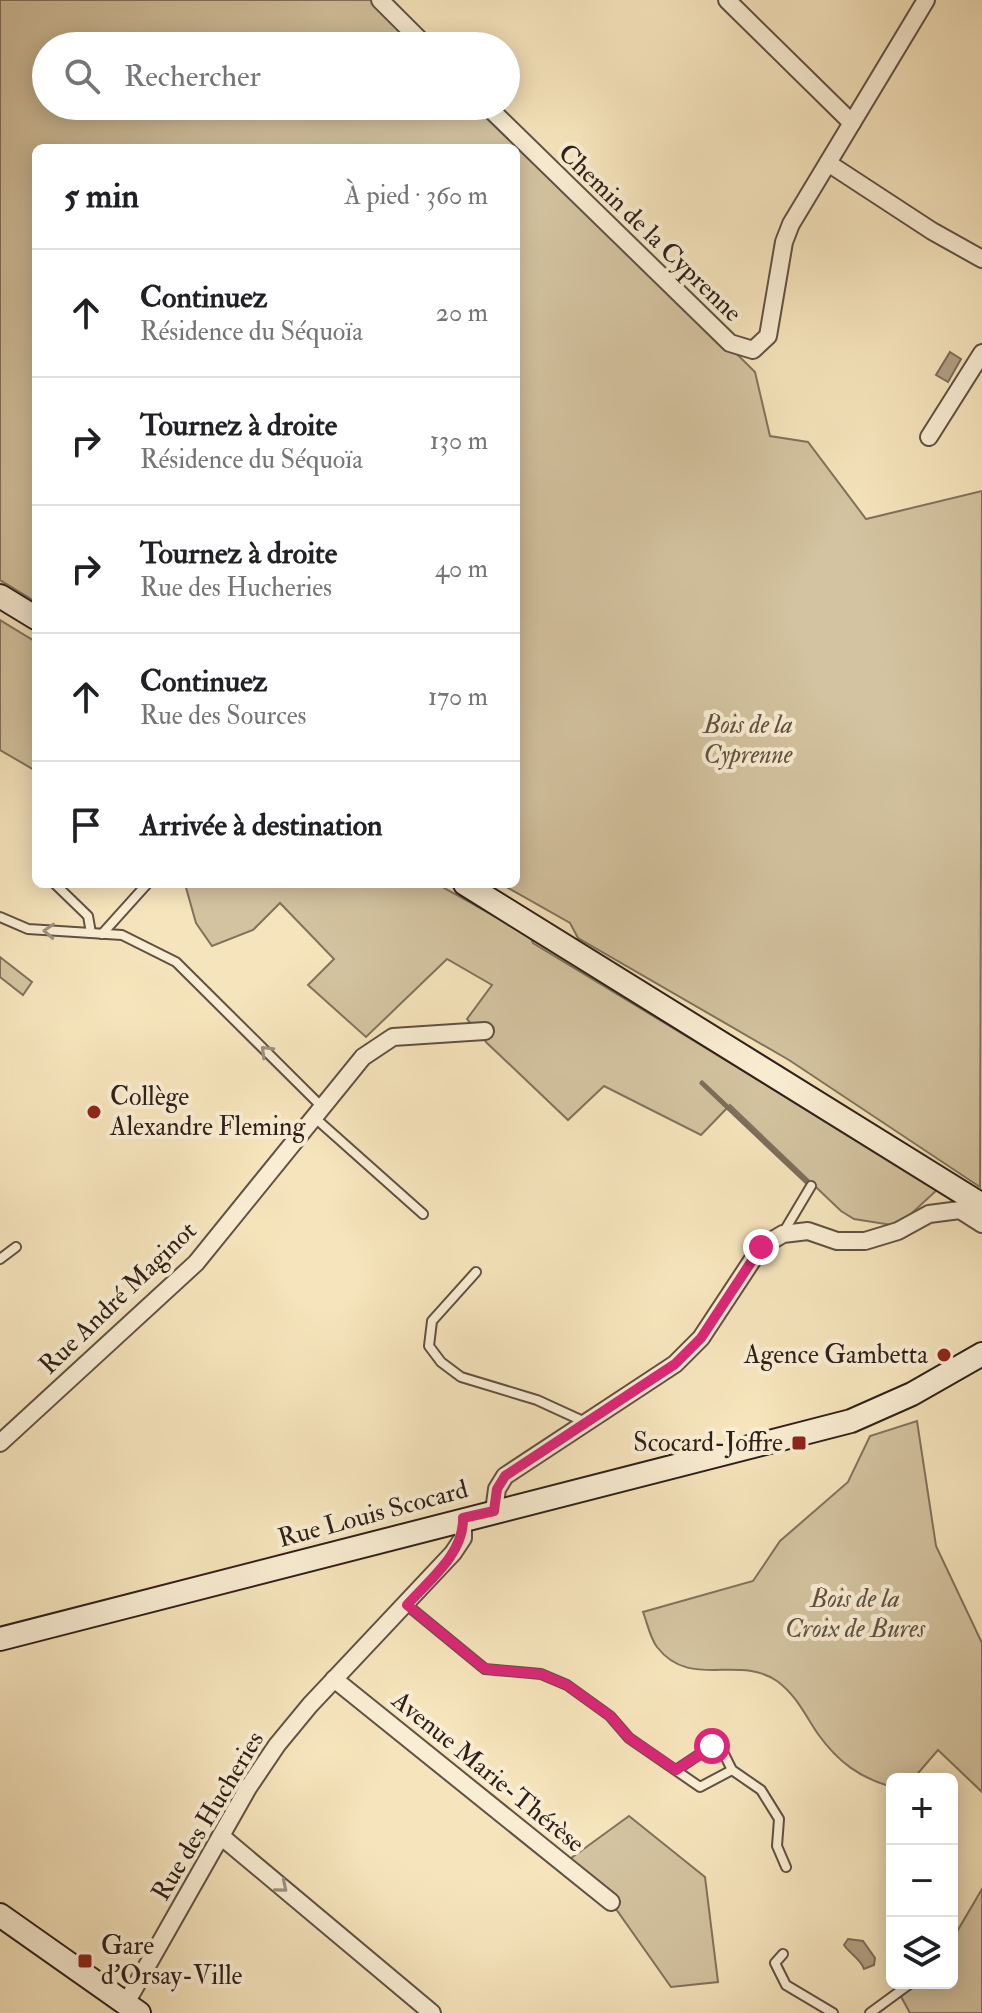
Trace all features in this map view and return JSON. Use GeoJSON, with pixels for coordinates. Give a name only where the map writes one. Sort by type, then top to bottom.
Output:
{"type":"FeatureCollection","features":[{"type":"Feature","properties":{"kind":"main road"},"geometry":{"type":"LineString","coordinates":[[0,596],[32,616]]}},
{"type":"Feature","properties":{"kind":"main road"},"geometry":{"type":"LineString","coordinates":[[471,888],[982,1205]]}},
{"type":"Feature","properties":{"kind":"main road","name":"Rue Louis Scocard"},"geometry":{"type":"LineString","coordinates":[[0,1639],[851,1421],[980,1361]]}},
{"type":"Feature","properties":{"kind":"main road"},"geometry":{"type":"LineString","coordinates":[[0,1915],[132,2008]]}},
{"type":"Feature","properties":{"kind":"street"},"geometry":{"type":"LineString","coordinates":[[380,0],[412,32]]}},
{"type":"Feature","properties":{"kind":"street"},"geometry":{"type":"LineString","coordinates":[[727,0],[852,123]]}},
{"type":"Feature","properties":{"kind":"street"},"geometry":{"type":"LineString","coordinates":[[926,0],[828,163],[932,231],[982,259]]}},
{"type":"Feature","properties":{"kind":"street","name":"Chemin de la Cyprenne"},"geometry":{"type":"LineString","coordinates":[[501,120],[730,343],[753,350],[768,336],[784,242],[791,224],[828,163]]}},
{"type":"Feature","properties":{"kind":"street"},"geometry":{"type":"LineString","coordinates":[[929,437],[982,353]]}},
{"type":"Feature","properties":{"kind":"street","name":"Rue André Maginot"},"geometry":{"type":"LineString","coordinates":[[0,1443],[196,1263],[363,1057],[393,1037],[485,1031]]}},
{"type":"Feature","properties":{"kind":"street"},"geometry":{"type":"LineString","coordinates":[[494,1511],[497,1489],[505,1476],[675,1364],[701,1338],[761,1247],[783,1234],[808,1231],[837,1241],[865,1241],[898,1231],[929,1214],[960,1210],[982,1224]]}},
{"type":"Feature","properties":{"kind":"street","name":"Rue des Hucheries"},"geometry":{"type":"LineString","coordinates":[[132,2008],[248,1788],[277,1745],[334,1679],[407,1605],[458,1545],[463,1538],[463,1518]]}},
{"type":"Feature","properties":{"kind":"street","name":"Avenue Marie-Thérèse"},"geometry":{"type":"LineString","coordinates":[[334,1679],[611,1902]]}},
{"type":"Feature","properties":{"kind":"street"},"geometry":{"type":"LineString","coordinates":[[222,1837],[432,2013]]}},
{"type":"Feature","properties":{"kind":"lane"},"geometry":{"type":"LineString","coordinates":[[59,888],[88,916],[91,933]]}},
{"type":"Feature","properties":{"kind":"lane"},"geometry":{"type":"LineString","coordinates":[[102,934],[143,888]]}},
{"type":"Feature","properties":{"kind":"lane"},"geometry":{"type":"LineString","coordinates":[[0,917],[28,929],[122,935],[176,962],[317,1111],[423,1214]]}},
{"type":"Feature","properties":{"kind":"lane"},"geometry":{"type":"LineString","coordinates":[[783,1234],[811,1186]]}},
{"type":"Feature","properties":{"kind":"lane"},"geometry":{"type":"LineString","coordinates":[[0,1259],[16,1247]]}},
{"type":"Feature","properties":{"kind":"lane"},"geometry":{"type":"LineString","coordinates":[[476,1272],[432,1321],[429,1346],[441,1362],[461,1377],[537,1400],[586,1423]]}},
{"type":"Feature","properties":{"kind":"lane"},"geometry":{"type":"LineString","coordinates":[[407,1605],[485,1669],[541,1674],[567,1685],[610,1716],[629,1738],[700,1787],[732,1770]]}},
{"type":"Feature","properties":{"kind":"lane"},"geometry":{"type":"LineString","coordinates":[[676,1770],[712,1746],[721,1748],[732,1770],[761,1790],[779,1819],[777,1846],[786,1867]]}},
{"type":"Feature","properties":{"kind":"lane"},"geometry":{"type":"LineString","coordinates":[[783,1954],[775,1963],[786,1985],[833,2013]]}},
{"type":"Feature","properties":{"kind":"lane"},"geometry":{"type":"LineString","coordinates":[[870,2013],[903,1989]]}},
{"type":"Feature","properties":{"kind":"green space","name":"Bois de la Cyprenne"},"geometry":{"type":"Polygon","coordinates":[[[0,0],[379,0],[412,32],[32,32],[32,120],[500,120],[755,372],[770,436],[808,442],[866,519],[982,491],[980,1187],[789,1060],[578,938],[570,923],[508,888],[520,888],[520,144],[32,144],[32,600],[0,580],[0,0]]]}},
{"type":"Feature","properties":{"kind":"green space"},"geometry":{"type":"Polygon","coordinates":[[[0,620],[32,640],[32,769],[0,750],[0,620]]]}},
{"type":"Feature","properties":{"kind":"green space"},"geometry":{"type":"Polygon","coordinates":[[[186,888],[444,888],[530,936],[533,943],[938,1189],[898,1226],[854,1219],[841,1211],[730,1105],[701,1135],[604,1086],[568,1120],[487,1043],[467,1019],[492,985],[447,959],[366,1037],[308,985],[334,959],[280,903],[253,930],[212,946],[196,923],[186,888]]]}},
{"type":"Feature","properties":{"kind":"green space"},"geometry":{"type":"Polygon","coordinates":[[[0,957],[32,982],[23,995],[0,977],[0,957]]]}},
{"type":"Feature","properties":{"kind":"green space","name":"Bois de la Croix de Bures"},"geometry":{"type":"Polygon","coordinates":[[[917,1421],[936,1546],[982,1643],[982,1792],[938,1750],[918,1773],[886,1773],[886,1785],[860,1774],[834,1753],[795,1699],[777,1681],[746,1670],[699,1670],[670,1660],[657,1647],[643,1612],[753,1581],[780,1541],[848,1482],[870,1436],[917,1421]]]}},
{"type":"Feature","properties":{"kind":"green space"},"geometry":{"type":"Polygon","coordinates":[[[629,1816],[705,1877],[718,1982],[671,1987],[611,1902],[563,1864],[629,1816]]]}},
{"type":"Feature","properties":{"kind":"green space"},"geometry":{"type":"Polygon","coordinates":[[[982,1889],[982,2013],[910,2013],[899,1993],[904,1989],[958,1989],[958,1930],[982,1889]]]}},
{"type":"Feature","properties":{"kind":"shaded area"},"geometry":{"type":"Polygon","coordinates":[[[950,352],[961,359],[948,382],[936,375],[950,352]]]}},
{"type":"Feature","properties":{"kind":"shaded area"},"geometry":{"type":"Polygon","coordinates":[[[848,1939],[863,1941],[875,1958],[874,1965],[864,1969],[844,1945],[848,1939]]]}},
{"type":"Feature","properties":{"kind":"waterway"},"geometry":{"type":"LineString","coordinates":[[702,1083],[811,1186]]}},
{"type":"Feature","properties":{"kind":"place","name":"Collège Alexandre Fleming"},"geometry":{"type":"Point","coordinates":[94,1112]}},
{"type":"Feature","properties":{"kind":"place","name":"Agence Gambetta"},"geometry":{"type":"Point","coordinates":[944,1355]}},
{"type":"Feature","properties":{"kind":"place","name":"Scocard-Joffre"},"geometry":{"type":"Point","coordinates":[799,1443]}},
{"type":"Feature","properties":{"kind":"place","name":"Gare d'Orsay-Ville"},"geometry":{"type":"Point","coordinates":[85,1961]}},
{"type":"Feature","properties":{"kind":"route"},"geometry":{"type":"LineString","coordinates":[[712,1746],[676,1770],[629,1738],[610,1716],[567,1685],[541,1674],[485,1669],[407,1605],[463,1538],[463,1518],[494,1511],[497,1489],[505,1476],[675,1364],[701,1338],[761,1247]]}}]}
